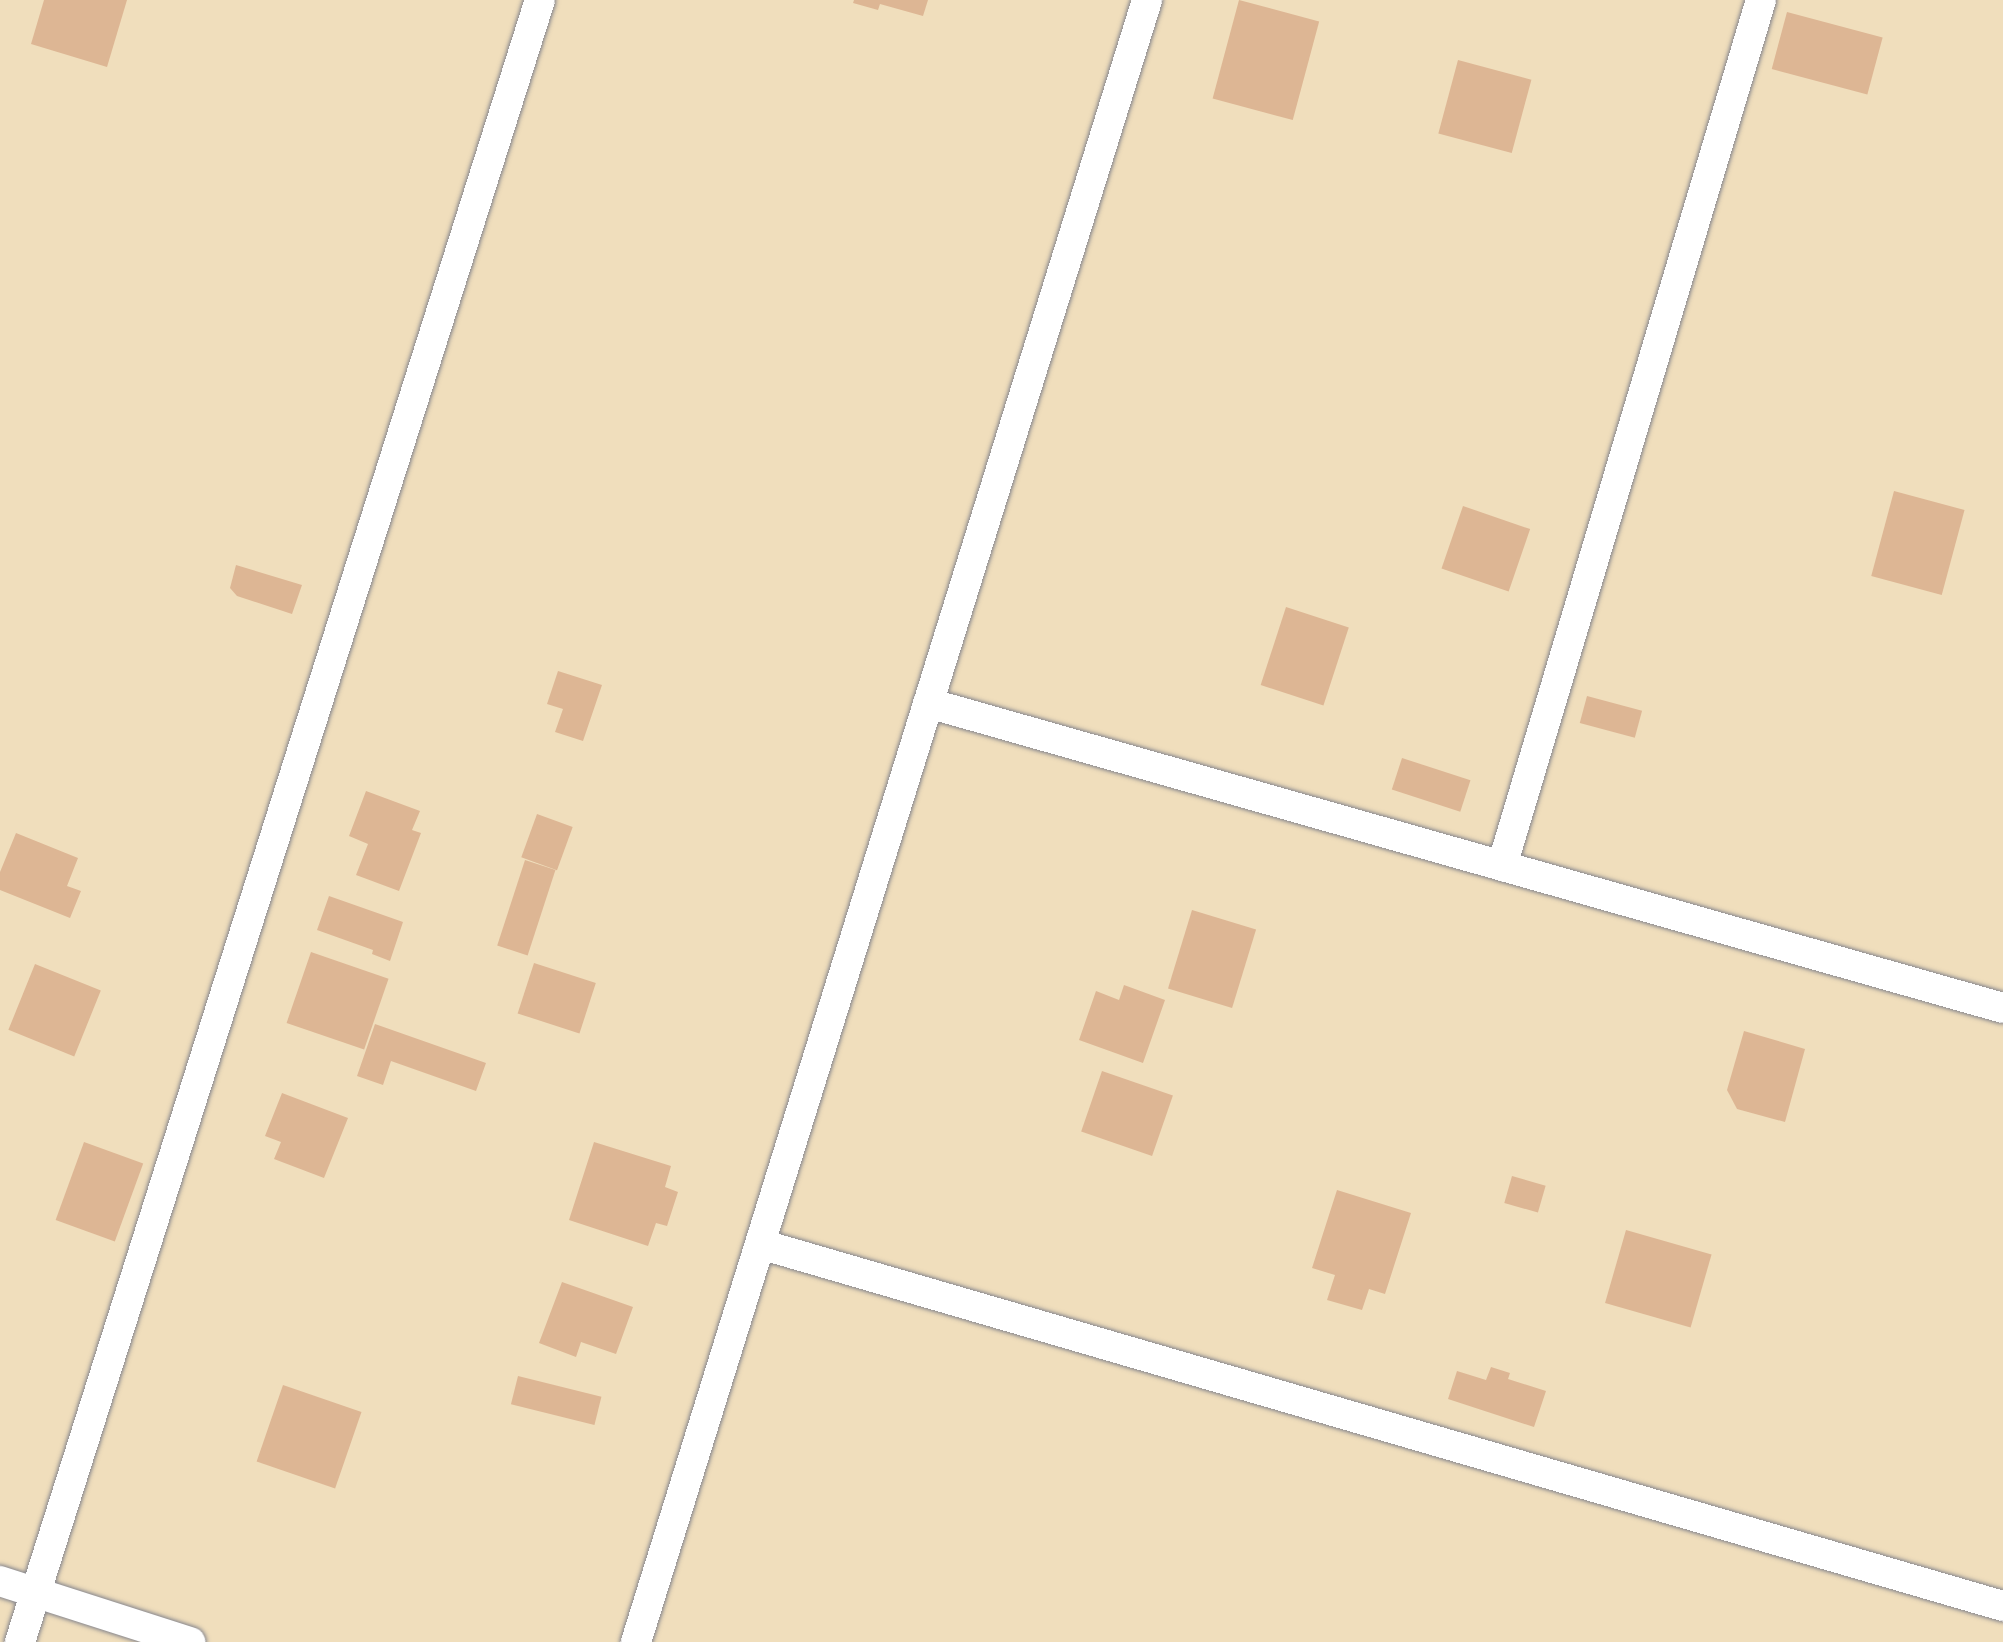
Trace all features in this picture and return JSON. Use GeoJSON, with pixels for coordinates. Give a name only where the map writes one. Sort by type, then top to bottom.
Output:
{"type":"FeatureCollection","features":[{"type":"Feature","properties":{"kind":"street"},"geometry":{"type":"LineString","coordinates":[[20,1642],[540,0]]}},
{"type":"Feature","properties":{"kind":"street"},"geometry":{"type":"LineString","coordinates":[[636,1642],[1147,0]]}},
{"type":"Feature","properties":{"kind":"street"},"geometry":{"type":"LineString","coordinates":[[1502,866],[1761,0]]}},
{"type":"Feature","properties":{"kind":"street"},"geometry":{"type":"LineString","coordinates":[[928,703],[2003,1008]]}},
{"type":"Feature","properties":{"kind":"street"},"geometry":{"type":"LineString","coordinates":[[760,1244],[2003,1606]]}},
{"type":"Feature","properties":{"kind":"street"},"geometry":{"type":"LineString","coordinates":[[0,1581],[190,1642]]}},
{"type":"Feature","properties":{"kind":"building"},"geometry":{"type":"Polygon","coordinates":[[[44,0],[127,0],[107,67],[31,44],[44,0]]]}},
{"type":"Feature","properties":{"kind":"building"},"geometry":{"type":"Polygon","coordinates":[[[854,0],[928,0],[923,16],[880,4],[878,10],[853,3],[854,0]]]}},
{"type":"Feature","properties":{"kind":"building"},"geometry":{"type":"Polygon","coordinates":[[[1239,0],[1319,21],[1293,120],[1213,99],[1239,0]]]}},
{"type":"Feature","properties":{"kind":"building"},"geometry":{"type":"Polygon","coordinates":[[[1787,12],[1883,38],[1867,95],[1772,69],[1787,12]]]}},
{"type":"Feature","properties":{"kind":"building"},"geometry":{"type":"Polygon","coordinates":[[[1458,60],[1531,80],[1512,153],[1438,133],[1458,60]]]}},
{"type":"Feature","properties":{"kind":"building"},"geometry":{"type":"Polygon","coordinates":[[[1894,491],[1965,510],[1942,595],[1871,576],[1894,491]]]}},
{"type":"Feature","properties":{"kind":"building"},"geometry":{"type":"Polygon","coordinates":[[[1463,506],[1530,529],[1509,592],[1442,568],[1463,506]]]}},
{"type":"Feature","properties":{"kind":"building"},"geometry":{"type":"Polygon","coordinates":[[[236,565],[302,585],[292,614],[237,596],[230,588],[236,565]]]}},
{"type":"Feature","properties":{"kind":"building"},"geometry":{"type":"Polygon","coordinates":[[[1286,607],[1349,627],[1323,705],[1261,685],[1286,607]]]}},
{"type":"Feature","properties":{"kind":"building"},"geometry":{"type":"Polygon","coordinates":[[[558,671],[602,685],[583,741],[555,732],[563,709],[547,704],[558,671]]]}},
{"type":"Feature","properties":{"kind":"building"},"geometry":{"type":"Polygon","coordinates":[[[1587,696],[1642,711],[1635,738],[1580,723],[1587,696]]]}},
{"type":"Feature","properties":{"kind":"building"},"geometry":{"type":"Polygon","coordinates":[[[1402,758],[1470,780],[1460,812],[1392,789],[1402,758]]]}},
{"type":"Feature","properties":{"kind":"building"},"geometry":{"type":"Polygon","coordinates":[[[366,791],[420,811],[412,830],[421,833],[399,891],[356,875],[368,844],[349,836],[366,791]]]}},
{"type":"Feature","properties":{"kind":"building"},"geometry":{"type":"Polygon","coordinates":[[[537,814],[573,827],[557,870],[521,857],[537,814]]]}},
{"type":"Feature","properties":{"kind":"building"},"geometry":{"type":"Polygon","coordinates":[[[16,833],[78,858],[67,886],[81,891],[70,918],[0,890],[0,872],[16,833]]]}},
{"type":"Feature","properties":{"kind":"building"},"geometry":{"type":"Polygon","coordinates":[[[525,860],[555,870],[528,955],[497,946],[525,860]]]}},
{"type":"Feature","properties":{"kind":"building"},"geometry":{"type":"Polygon","coordinates":[[[329,896],[403,922],[390,961],[372,954],[373,950],[317,930],[329,896]]]}},
{"type":"Feature","properties":{"kind":"building"},"geometry":{"type":"Polygon","coordinates":[[[1192,910],[1256,930],[1232,1008],[1168,988],[1192,910]]]}},
{"type":"Feature","properties":{"kind":"building"},"geometry":{"type":"Polygon","coordinates":[[[311,952],[389,979],[364,1050],[287,1023],[311,952]]]}},
{"type":"Feature","properties":{"kind":"building"},"geometry":{"type":"Polygon","coordinates":[[[534,963],[596,983],[579,1033],[518,1013],[534,963]]]}},
{"type":"Feature","properties":{"kind":"building"},"geometry":{"type":"Polygon","coordinates":[[[35,964],[101,991],[74,1056],[8,1030],[35,964]]]}},
{"type":"Feature","properties":{"kind":"building"},"geometry":{"type":"Polygon","coordinates":[[[1124,985],[1165,1000],[1143,1063],[1079,1040],[1096,991],[1119,1000],[1124,985]]]}},
{"type":"Feature","properties":{"kind":"building"},"geometry":{"type":"Polygon","coordinates":[[[375,1024],[486,1063],[476,1091],[391,1061],[383,1085],[357,1076],[375,1024]]]}},
{"type":"Feature","properties":{"kind":"building"},"geometry":{"type":"Polygon","coordinates":[[[1744,1031],[1805,1049],[1785,1122],[1737,1109],[1727,1090],[1744,1031]]]}},
{"type":"Feature","properties":{"kind":"building"},"geometry":{"type":"Polygon","coordinates":[[[1102,1071],[1173,1095],[1152,1156],[1081,1132],[1102,1071]]]}},
{"type":"Feature","properties":{"kind":"building"},"geometry":{"type":"Polygon","coordinates":[[[282,1093],[348,1118],[324,1178],[274,1159],[281,1142],[265,1136],[282,1093]]]}},
{"type":"Feature","properties":{"kind":"building"},"geometry":{"type":"Polygon","coordinates":[[[84,1142],[143,1164],[115,1242],[56,1220],[84,1142]]]}},
{"type":"Feature","properties":{"kind":"building"},"geometry":{"type":"Polygon","coordinates":[[[594,1142],[671,1166],[665,1187],[678,1192],[667,1226],[656,1223],[648,1246],[569,1220],[594,1142]]]}},
{"type":"Feature","properties":{"kind":"building"},"geometry":{"type":"Polygon","coordinates":[[[1512,1176],[1546,1186],[1538,1213],[1504,1203],[1512,1176]]]}},
{"type":"Feature","properties":{"kind":"building"},"geometry":{"type":"Polygon","coordinates":[[[1337,1190],[1411,1213],[1385,1294],[1369,1289],[1362,1310],[1327,1300],[1335,1275],[1312,1268],[1337,1190]]]}},
{"type":"Feature","properties":{"kind":"building"},"geometry":{"type":"Polygon","coordinates":[[[1626,1230],[1712,1255],[1691,1328],[1605,1303],[1626,1230]]]}},
{"type":"Feature","properties":{"kind":"building"},"geometry":{"type":"Polygon","coordinates":[[[562,1282],[633,1307],[616,1354],[581,1342],[576,1357],[539,1343],[562,1282]]]}},
{"type":"Feature","properties":{"kind":"building"},"geometry":{"type":"Polygon","coordinates":[[[1491,1367],[1510,1373],[1508,1379],[1546,1391],[1534,1427],[1448,1399],[1457,1371],[1486,1380],[1491,1367]]]}},
{"type":"Feature","properties":{"kind":"building"},"geometry":{"type":"Polygon","coordinates":[[[518,1376],[601,1397],[594,1425],[511,1404],[518,1376]]]}},
{"type":"Feature","properties":{"kind":"building"},"geometry":{"type":"Polygon","coordinates":[[[283,1385],[361,1412],[335,1489],[257,1462],[283,1385]]]}}]}
